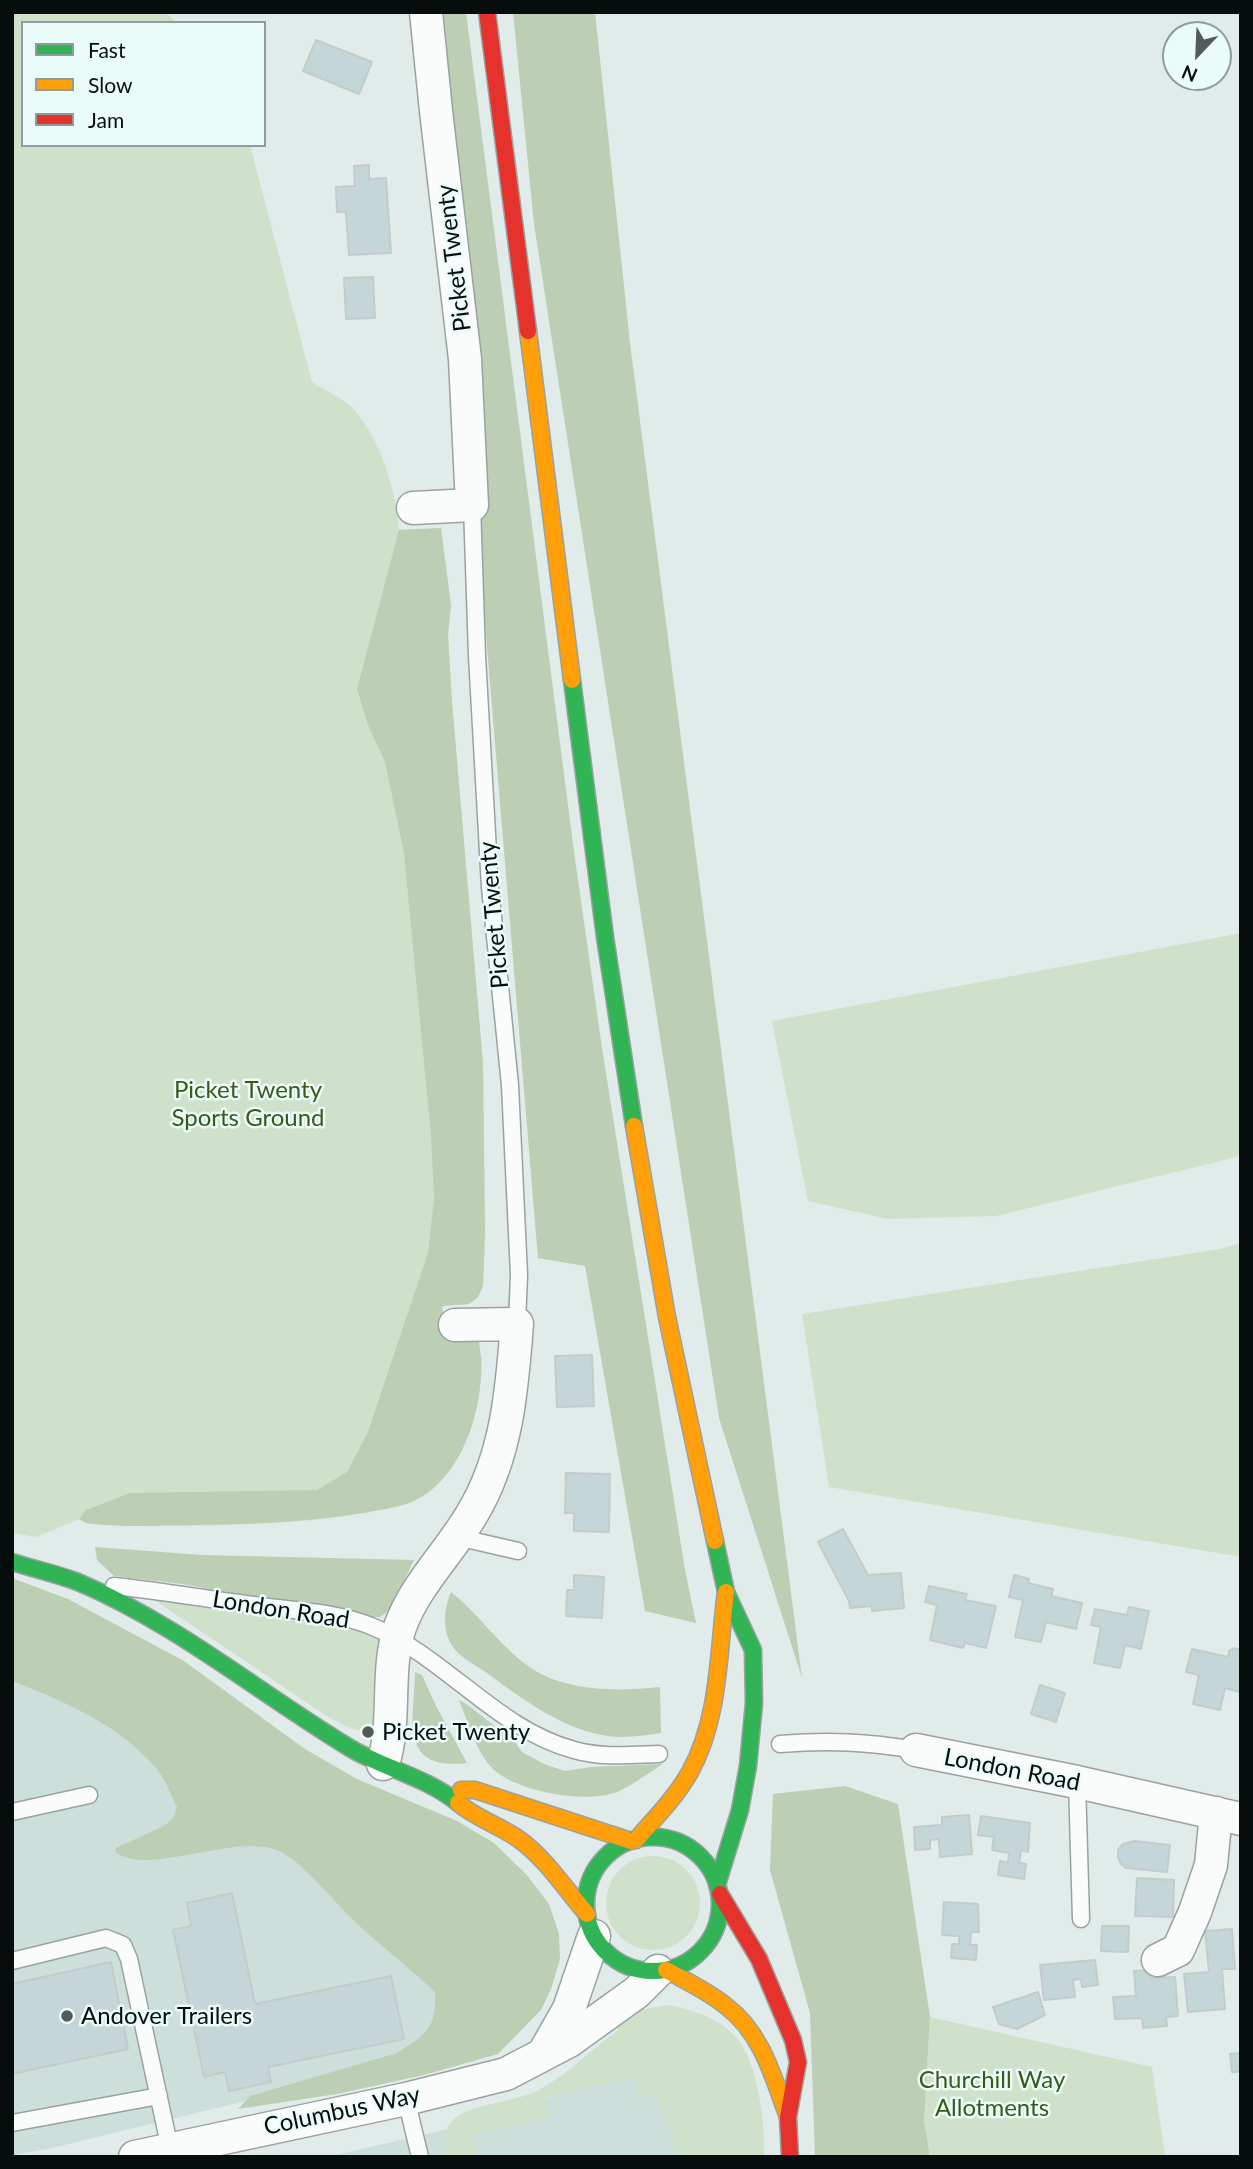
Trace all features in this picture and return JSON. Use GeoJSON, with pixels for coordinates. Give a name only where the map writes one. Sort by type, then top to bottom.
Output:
{"type":"FeatureCollection","features":[{"type":"Feature","properties":{"kind":"main road"},"geometry":{"type":"LineString","coordinates":[[487,12],[624,1068],[667,1317],[726,1592],[753,1650],[755,1682],[744,1790],[718,1890],[720,1915],[708,1943],[694,1958],[662,1970],[639,1969],[621,1963],[606,1951],[591,1925],[588,1889],[598,1866],[616,1849],[634,1840],[657,1838],[686,1846],[709,1867],[718,1890],[758,1959],[793,2040],[798,2062],[788,2117],[790,2157]]}},
{"type":"Feature","properties":{"kind":"main road","name":"London Road"},"geometry":{"type":"LineString","coordinates":[[12,1562],[76,1582],[172,1630],[352,1749],[442,1790],[468,1812],[520,1840],[548,1868],[591,1925]]}},
{"type":"Feature","properties":{"kind":"main road"},"geometry":{"type":"LineString","coordinates":[[634,1840],[681,1787],[708,1730],[718,1680],[726,1592]]}},
{"type":"Feature","properties":{"kind":"main road","name":"London Road"},"geometry":{"type":"LineString","coordinates":[[442,1790],[475,1790],[634,1840]]}},
{"type":"Feature","properties":{"kind":"main road"},"geometry":{"type":"LineString","coordinates":[[662,1970],[720,2002],[744,2022],[761,2050],[788,2117]]}},
{"type":"Feature","properties":{"kind":"street","name":"Picket Twenty"},"geometry":{"type":"LineString","coordinates":[[426,12],[466,359],[472,505]]}},
{"type":"Feature","properties":{"kind":"street"},"geometry":{"type":"LineString","coordinates":[[413,508],[472,505]]}},
{"type":"Feature","properties":{"kind":"street","name":"Picket Twenty"},"geometry":{"type":"LineString","coordinates":[[383,1764],[391,1729],[397,1638],[412,1601],[457,1538],[483,1495],[501,1447],[512,1386],[517,1324]]}},
{"type":"Feature","properties":{"kind":"street"},"geometry":{"type":"LineString","coordinates":[[455,1325],[517,1324]]}},
{"type":"Feature","properties":{"kind":"street","name":"London Road"},"geometry":{"type":"LineString","coordinates":[[916,1751],[1077,1782],[1228,1816]]}},
{"type":"Feature","properties":{"kind":"street"},"geometry":{"type":"LineString","coordinates":[[1158,1960],[1178,1950],[1195,1912],[1228,1816]]}},
{"type":"Feature","properties":{"kind":"street"},"geometry":{"type":"LineString","coordinates":[[544,2053],[569,2009],[591,1925]]}},
{"type":"Feature","properties":{"kind":"street","name":"Columbus Way"},"geometry":{"type":"LineString","coordinates":[[135,2157],[406,2099],[506,2074],[569,2041],[617,2007],[662,1970]]}},
{"type":"Feature","properties":{"kind":"lane","name":"Picket Twenty"},"geometry":{"type":"LineString","coordinates":[[472,505],[477,656],[490,887],[510,1085],[519,1275],[517,1324]]}},
{"type":"Feature","properties":{"kind":"lane"},"geometry":{"type":"LineString","coordinates":[[457,1538],[518,1551]]}},
{"type":"Feature","properties":{"kind":"lane","name":"London Road"},"geometry":{"type":"LineString","coordinates":[[76,1582],[329,1615],[369,1625],[397,1638],[509,1718],[547,1740],[591,1754],[659,1754]]}},
{"type":"Feature","properties":{"kind":"lane","name":"London Road"},"geometry":{"type":"LineString","coordinates":[[780,1744],[822,1740],[850,1741],[916,1751]]}},
{"type":"Feature","properties":{"kind":"lane"},"geometry":{"type":"LineString","coordinates":[[1077,1782],[1081,1919]]}},
{"type":"Feature","properties":{"kind":"lane"},"geometry":{"type":"LineString","coordinates":[[12,1812],[89,1795]]}},
{"type":"Feature","properties":{"kind":"lane"},"geometry":{"type":"LineString","coordinates":[[12,1961],[106,1938],[123,1945],[129,1959],[170,2149]]}},
{"type":"Feature","properties":{"kind":"lane"},"geometry":{"type":"LineString","coordinates":[[12,2123],[159,2096]]}},
{"type":"Feature","properties":{"kind":"lane"},"geometry":{"type":"LineString","coordinates":[[406,2099],[420,2157]]}},
{"type":"Feature","properties":{"kind":"shaded area"},"geometry":{"type":"Polygon","coordinates":[[[12,1656],[464,1962],[457,2044],[336,2079],[48,2149],[12,2155],[12,1656]]]}},
{"type":"Feature","properties":{"kind":"shaded area"},"geometry":{"type":"Polygon","coordinates":[[[625,2050],[713,2157],[327,2157],[527,2111],[625,2050]]]}},
{"type":"Feature","properties":{"kind":"green space","name":"Picket Twenty Sports Ground"},"geometry":{"type":"Polygon","coordinates":[[[12,12],[165,12],[175,21],[21,21],[21,147],[251,147],[312,382],[348,404],[374,439],[395,499],[399,530],[441,528],[451,606],[448,634],[452,702],[483,1064],[485,1232],[483,1286],[478,1297],[469,1304],[443,1306],[443,1334],[482,1356],[481,1374],[476,1410],[465,1444],[456,1460],[434,1487],[409,1501],[371,1512],[326,1519],[177,1526],[103,1525],[86,1523],[79,1519],[36,1537],[12,1533],[12,12]]]}},
{"type":"Feature","properties":{"kind":"green space"},"geometry":{"type":"Polygon","coordinates":[[[432,12],[466,12],[574,852],[602,1048],[685,1570],[696,1623],[645,1611],[585,1266],[538,1258],[485,623],[473,354],[432,12]]]}},
{"type":"Feature","properties":{"kind":"green space"},"geometry":{"type":"Polygon","coordinates":[[[513,12],[595,12],[630,343],[802,1678],[719,1418],[534,224],[513,12]]]}},
{"type":"Feature","properties":{"kind":"green space"},"geometry":{"type":"Polygon","coordinates":[[[441,528],[451,606],[448,634],[452,702],[483,1064],[483,1286],[478,1297],[469,1304],[442,1306],[443,1334],[478,1338],[481,1382],[470,1430],[461,1453],[448,1473],[432,1489],[414,1501],[395,1507],[321,1519],[260,1523],[142,1526],[86,1523],[79,1519],[86,1510],[130,1493],[317,1490],[347,1472],[368,1432],[428,1253],[434,1199],[431,1136],[404,853],[385,762],[368,725],[357,689],[399,530],[441,528]]]}},
{"type":"Feature","properties":{"kind":"green space"},"geometry":{"type":"Polygon","coordinates":[[[1241,933],[1241,1156],[996,1216],[888,1219],[808,1201],[772,1021],[1241,933]]]}},
{"type":"Feature","properties":{"kind":"green space"},"geometry":{"type":"Polygon","coordinates":[[[1241,1243],[1241,1557],[829,1487],[802,1314],[1220,1249],[1241,1243]]]}},
{"type":"Feature","properties":{"kind":"green space"},"geometry":{"type":"Polygon","coordinates":[[[95,1547],[202,1555],[414,1560],[390,1610],[380,1617],[365,1617],[182,1584],[114,1576],[97,1560],[95,1547]]]}},
{"type":"Feature","properties":{"kind":"green space"},"geometry":{"type":"Polygon","coordinates":[[[12,1578],[68,1599],[184,1661],[305,1749],[357,1779],[457,1821],[494,1843],[526,1874],[549,1904],[559,1934],[560,1959],[541,2010],[498,2054],[424,2075],[337,2094],[238,2109],[250,2096],[397,2053],[422,2035],[432,2023],[435,1992],[351,1918],[296,1862],[277,1850],[259,1846],[238,1847],[148,1860],[129,1858],[115,1852],[116,1848],[164,1826],[173,1819],[177,1807],[157,1769],[142,1753],[109,1727],[71,1706],[12,1681],[12,1578]]]}},
{"type":"Feature","properties":{"kind":"green space"},"geometry":{"type":"Polygon","coordinates":[[[451,1592],[520,1660],[535,1671],[569,1684],[587,1687],[660,1687],[661,1733],[624,1737],[602,1735],[570,1725],[525,1700],[463,1657],[452,1645],[445,1623],[451,1592]]]}},
{"type":"Feature","properties":{"kind":"green space"},"geometry":{"type":"Polygon","coordinates":[[[153,1599],[313,1620],[370,1634],[382,1641],[376,1724],[358,1730],[328,1717],[153,1599]]]}},
{"type":"Feature","properties":{"kind":"green space"},"geometry":{"type":"Polygon","coordinates":[[[415,1672],[422,1675],[467,1763],[445,1763],[430,1759],[420,1750],[413,1724],[415,1672]]]}},
{"type":"Feature","properties":{"kind":"green space"},"geometry":{"type":"Polygon","coordinates":[[[459,1700],[515,1742],[522,1752],[565,1771],[591,1767],[663,1764],[623,1789],[604,1795],[588,1797],[552,1794],[517,1784],[486,1761],[459,1700]]]}},
{"type":"Feature","properties":{"kind":"green space"},"geometry":{"type":"Polygon","coordinates":[[[845,1786],[898,1804],[930,2017],[924,2121],[930,2157],[815,2157],[810,2013],[770,1870],[773,1794],[845,1786]]]}},
{"type":"Feature","properties":{"kind":"green space"},"geometry":{"type":"Polygon","coordinates":[[[653,1856],[671,1860],[686,1870],[696,1885],[700,1903],[696,1921],[686,1936],[671,1946],[653,1950],[635,1946],[620,1936],[610,1921],[606,1903],[610,1885],[620,1870],[635,1860],[653,1856]]]}},
{"type":"Feature","properties":{"kind":"green space"},"geometry":{"type":"Polygon","coordinates":[[[669,2005],[718,2022],[740,2042],[752,2068],[760,2098],[764,2157],[681,2157],[656,2094],[639,2099],[635,2079],[601,2084],[545,2098],[549,2116],[472,2135],[477,2157],[447,2157],[446,2136],[456,2117],[537,2091],[559,2078],[618,2030],[613,2020],[631,2011],[669,2005]]]}},
{"type":"Feature","properties":{"kind":"green space","name":"Churchill Way Allotments"},"geometry":{"type":"Polygon","coordinates":[[[930,2017],[1152,2067],[1165,2155],[930,2157],[924,2121],[930,2017]]]}},
{"type":"Feature","properties":{"kind":"building"},"geometry":{"type":"Polygon","coordinates":[[[316,40],[372,62],[359,94],[303,71],[316,40]]]}},
{"type":"Feature","properties":{"kind":"building"},"geometry":{"type":"Polygon","coordinates":[[[369,165],[369,179],[386,178],[391,253],[349,255],[346,212],[337,212],[336,187],[355,186],[354,166],[369,165]]]}},
{"type":"Feature","properties":{"kind":"building"},"geometry":{"type":"Polygon","coordinates":[[[373,277],[375,318],[346,319],[344,278],[373,277]]]}},
{"type":"Feature","properties":{"kind":"building"},"geometry":{"type":"Polygon","coordinates":[[[592,1355],[594,1406],[557,1407],[555,1356],[592,1355]]]}},
{"type":"Feature","properties":{"kind":"building"},"geometry":{"type":"Polygon","coordinates":[[[566,1473],[610,1474],[609,1532],[574,1531],[574,1513],[565,1513],[566,1473]]]}},
{"type":"Feature","properties":{"kind":"building"},"geometry":{"type":"Polygon","coordinates":[[[843,1529],[868,1575],[901,1573],[904,1608],[872,1611],[872,1606],[850,1608],[849,1601],[818,1542],[843,1529]]]}},
{"type":"Feature","properties":{"kind":"building"},"geometry":{"type":"Polygon","coordinates":[[[574,1575],[604,1577],[602,1618],[566,1616],[567,1590],[574,1590],[574,1575]]]}},
{"type":"Feature","properties":{"kind":"building"},"geometry":{"type":"Polygon","coordinates":[[[1014,1575],[1029,1579],[1028,1583],[1053,1589],[1051,1596],[1082,1603],[1076,1629],[1046,1622],[1041,1642],[1015,1637],[1023,1600],[1009,1597],[1014,1575]]]}},
{"type":"Feature","properties":{"kind":"building"},"geometry":{"type":"Polygon","coordinates":[[[929,1586],[967,1594],[965,1600],[996,1606],[986,1648],[965,1643],[963,1648],[930,1640],[937,1605],[925,1602],[929,1586]]]}},
{"type":"Feature","properties":{"kind":"building"},"geometry":{"type":"Polygon","coordinates":[[[1129,1607],[1149,1611],[1141,1649],[1125,1645],[1120,1668],[1094,1663],[1101,1627],[1091,1625],[1095,1609],[1127,1615],[1129,1607]]]}},
{"type":"Feature","properties":{"kind":"building"},"geometry":{"type":"Polygon","coordinates":[[[1234,1648],[1241,1650],[1240,1692],[1225,1688],[1220,1710],[1193,1704],[1199,1675],[1186,1672],[1192,1649],[1228,1657],[1229,1651],[1234,1648]]]}},
{"type":"Feature","properties":{"kind":"building"},"geometry":{"type":"Polygon","coordinates":[[[1040,1685],[1065,1693],[1056,1722],[1031,1714],[1040,1685]]]}},
{"type":"Feature","properties":{"kind":"building"},"geometry":{"type":"Polygon","coordinates":[[[969,1815],[972,1854],[940,1857],[939,1839],[930,1840],[930,1849],[915,1850],[914,1827],[942,1825],[942,1817],[969,1815]]]}},
{"type":"Feature","properties":{"kind":"building"},"geometry":{"type":"Polygon","coordinates":[[[981,1816],[1030,1823],[1028,1852],[1021,1850],[1019,1863],[1026,1864],[1024,1879],[998,1875],[1000,1861],[1008,1863],[1009,1853],[992,1850],[994,1837],[978,1835],[981,1816]]]}},
{"type":"Feature","properties":{"kind":"building"},"geometry":{"type":"Polygon","coordinates":[[[1135,1841],[1170,1845],[1167,1872],[1126,1868],[1121,1864],[1118,1850],[1123,1844],[1135,1841]]]}},
{"type":"Feature","properties":{"kind":"building"},"geometry":{"type":"Polygon","coordinates":[[[1137,1878],[1174,1880],[1173,1917],[1135,1916],[1137,1878]]]}},
{"type":"Feature","properties":{"kind":"building"},"geometry":{"type":"Polygon","coordinates":[[[232,1893],[255,2004],[391,1976],[404,2039],[268,2067],[271,2082],[229,2091],[225,2072],[204,2077],[173,1930],[191,1926],[187,1903],[232,1893]]]}},
{"type":"Feature","properties":{"kind":"building"},"geometry":{"type":"Polygon","coordinates":[[[944,1902],[978,1904],[979,1932],[971,1932],[970,1945],[977,1945],[976,1960],[951,1958],[952,1944],[959,1944],[959,1936],[942,1935],[944,1902]]]}},
{"type":"Feature","properties":{"kind":"building"},"geometry":{"type":"Polygon","coordinates":[[[1102,1926],[1129,1926],[1128,1952],[1101,1951],[1102,1926]]]}},
{"type":"Feature","properties":{"kind":"building"},"geometry":{"type":"Polygon","coordinates":[[[1232,1929],[1235,1969],[1222,1969],[1225,2009],[1188,2012],[1184,1974],[1209,1972],[1205,1931],[1232,1929]]]}},
{"type":"Feature","properties":{"kind":"building"},"geometry":{"type":"Polygon","coordinates":[[[1095,1960],[1098,1985],[1082,1987],[1081,1979],[1073,1980],[1075,1997],[1044,2000],[1040,1965],[1095,1960]]]}},
{"type":"Feature","properties":{"kind":"building","name":"Andover Trailers"},"geometry":{"type":"Polygon","coordinates":[[[111,1962],[128,2049],[12,2074],[12,1984],[111,1962]]]}},
{"type":"Feature","properties":{"kind":"building"},"geometry":{"type":"Polygon","coordinates":[[[1150,1970],[1151,1978],[1175,1977],[1178,2016],[1166,2017],[1167,2026],[1143,2028],[1142,2018],[1115,2019],[1113,1997],[1136,1996],[1134,1971],[1150,1970]]]}},
{"type":"Feature","properties":{"kind":"building"},"geometry":{"type":"Polygon","coordinates":[[[1038,1992],[1045,2015],[1017,2029],[999,2024],[993,2007],[1038,1992]]]}},
{"type":"Feature","properties":{"kind":"building"},"geometry":{"type":"Polygon","coordinates":[[[1241,2053],[1241,2072],[1232,2072],[1230,2054],[1241,2053]]]}},
{"type":"Feature","properties":{"kind":"traffic: fast"},"geometry":{"type":"LineString","coordinates":[[572,680],[605,937],[634,1126]]}},
{"type":"Feature","properties":{"kind":"traffic: fast"},"geometry":{"type":"LineString","coordinates":[[715,1541],[726,1592],[753,1650],[754,1703],[748,1766],[740,1810],[717,1885]]}},
{"type":"Feature","properties":{"kind":"traffic: fast"},"geometry":{"type":"LineString","coordinates":[[12,1562],[62,1576],[114,1599],[184,1638],[350,1748],[433,1786],[458,1803]]}},
{"type":"Feature","properties":{"kind":"traffic: fast"},"geometry":{"type":"LineString","coordinates":[[653,1837],[679,1842],[700,1857],[715,1878],[720,1904],[715,1930],[700,1951],[679,1966],[653,1971],[627,1966],[606,1951],[591,1930],[586,1904],[591,1878],[606,1857],[627,1842],[653,1837]]}},
{"type":"Feature","properties":{"kind":"traffic: slow"},"geometry":{"type":"LineString","coordinates":[[528,331],[572,680]]}},
{"type":"Feature","properties":{"kind":"traffic: slow"},"geometry":{"type":"LineString","coordinates":[[634,1126],[667,1317],[715,1541]]}},
{"type":"Feature","properties":{"kind":"traffic: slow"},"geometry":{"type":"LineString","coordinates":[[636,1840],[678,1790],[700,1751],[716,1684],[726,1592]]}},
{"type":"Feature","properties":{"kind":"traffic: slow"},"geometry":{"type":"LineString","coordinates":[[461,1790],[475,1790],[631,1841]]}},
{"type":"Feature","properties":{"kind":"traffic: slow"},"geometry":{"type":"LineString","coordinates":[[458,1803],[513,1835],[529,1848],[547,1865],[587,1914]]}},
{"type":"Feature","properties":{"kind":"traffic: slow"},"geometry":{"type":"LineString","coordinates":[[666,1970],[719,2001],[749,2029],[765,2057],[788,2117]]}},
{"type":"Feature","properties":{"kind":"traffic: jam"},"geometry":{"type":"LineString","coordinates":[[487,12],[528,331]]}},
{"type":"Feature","properties":{"kind":"traffic: jam"},"geometry":{"type":"LineString","coordinates":[[720,1894],[759,1959],[793,2040],[798,2062],[788,2117],[790,2157]]}},
{"type":"Feature","properties":{"kind":"place","name":"Picket Twenty"},"geometry":{"type":"Point","coordinates":[368,1732]}},
{"type":"Feature","properties":{"kind":"place","name":"Andover Trailers"},"geometry":{"type":"Point","coordinates":[67,2016]}}]}
